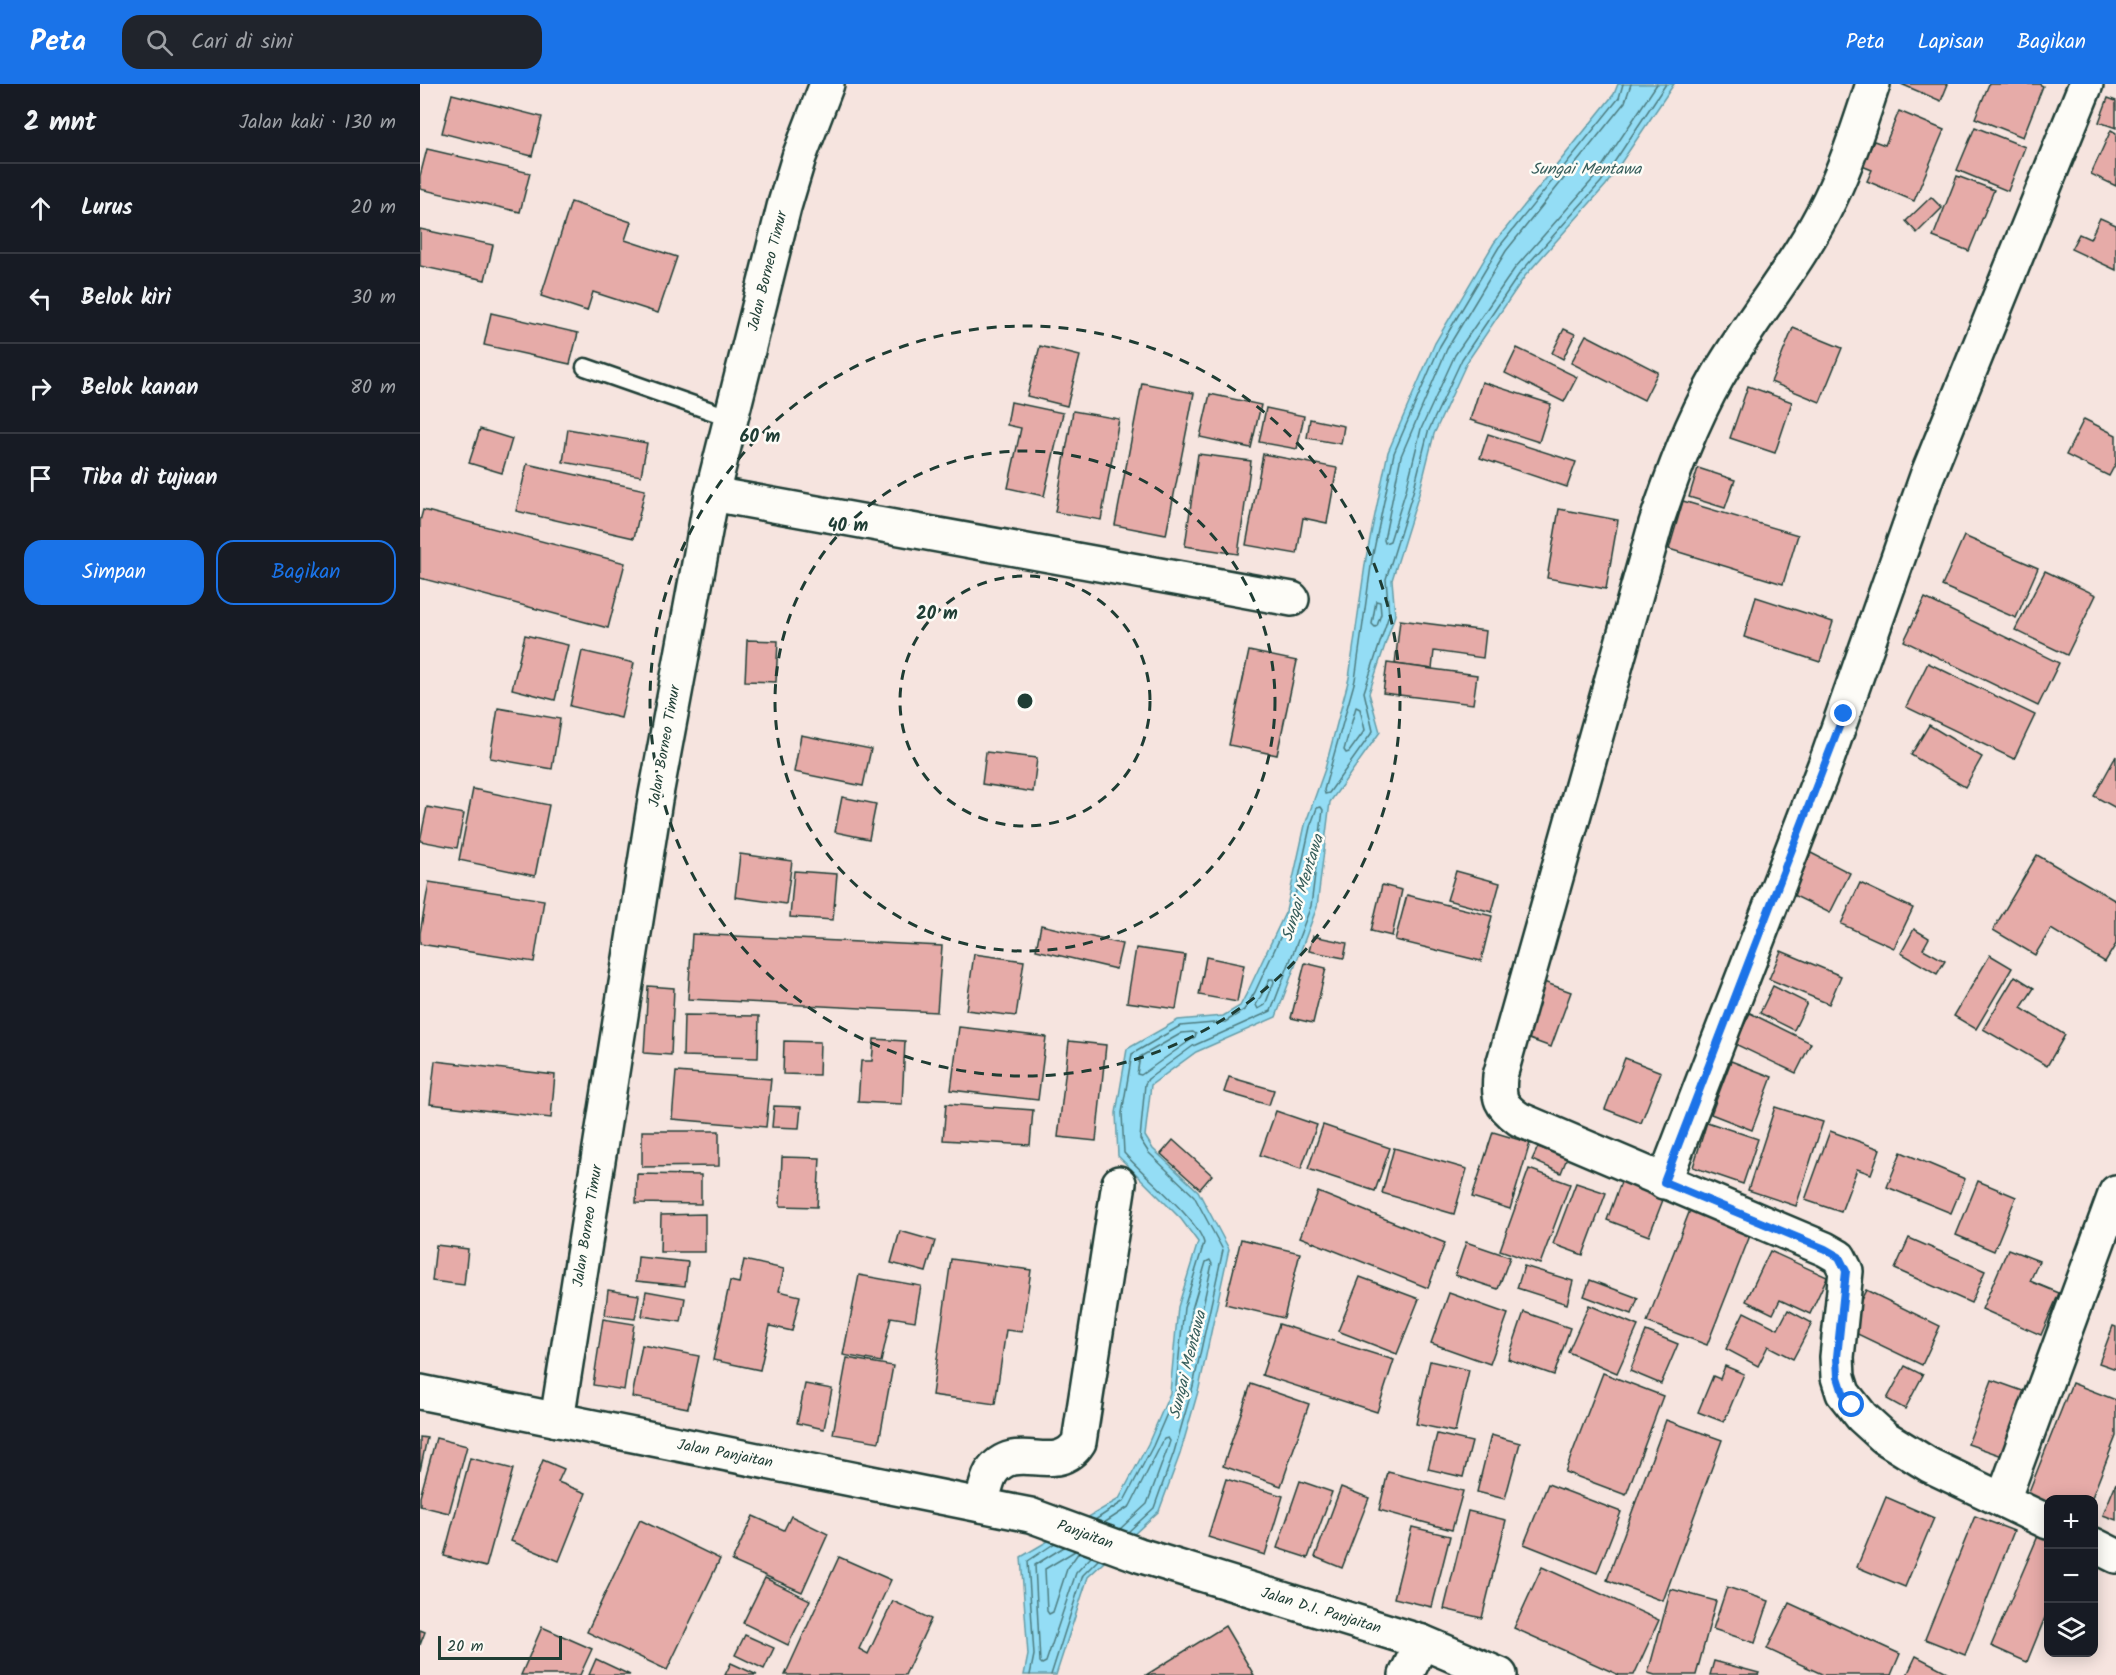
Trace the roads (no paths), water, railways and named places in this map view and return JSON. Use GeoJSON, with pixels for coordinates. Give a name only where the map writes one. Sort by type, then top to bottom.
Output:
{"type":"FeatureCollection","features":[{"type":"Feature","properties":{"kind":"street","name":"Jalan Borneo Timur"},"geometry":{"type":"LineString","coordinates":[[557,1420],[655,800],[712,494],[784,207],[799,157],[827,84]]}},
{"type":"Feature","properties":{"kind":"street"},"geometry":{"type":"LineString","coordinates":[[1873,84],[1845,165],[1830,200],[1814,230],[1718,376],[1680,455],[1656,523],[1500,1076],[1498,1095],[1506,1109],[1519,1119],[1825,1249],[1839,1257],[1846,1271],[1837,1357],[1838,1377],[1843,1393],[1862,1417],[1891,1442],[1929,1465],[2044,1520]]}},
{"type":"Feature","properties":{"kind":"street"},"geometry":{"type":"LineString","coordinates":[[1664,1182],[1828,757],[1927,476],[2086,84]]}},
{"type":"Feature","properties":{"kind":"street"},"geometry":{"type":"LineString","coordinates":[[712,494],[1292,599]]}},
{"type":"Feature","properties":{"kind":"street"},"geometry":{"type":"LineString","coordinates":[[981,1505],[990,1475],[998,1465],[1010,1458],[1061,1458],[1070,1455],[1079,1442],[1119,1183]]}},
{"type":"Feature","properties":{"kind":"street"},"geometry":{"type":"LineString","coordinates":[[2003,1500],[2116,1191]]}},
{"type":"Feature","properties":{"kind":"street","name":"Jalan Panjaitan"},"geometry":{"type":"LineString","coordinates":[[420,1392],[1030,1515]]}},
{"type":"Feature","properties":{"kind":"street","name":"Panjaitan"},"geometry":{"type":"LineString","coordinates":[[1030,1515],[1139,1555]]}},
{"type":"Feature","properties":{"kind":"street"},"geometry":{"type":"LineString","coordinates":[[2098,1547],[2116,1556]]}},
{"type":"Feature","properties":{"kind":"street","name":"Jalan D.I. Panjaitan"},"geometry":{"type":"LineString","coordinates":[[1139,1555],[1422,1642],[1500,1675]]}},
{"type":"Feature","properties":{"kind":"street"},"geometry":{"type":"LineString","coordinates":[[1406,1675],[1422,1642]]}},
{"type":"Feature","properties":{"kind":"lane"},"geometry":{"type":"LineString","coordinates":[[585,368],[731,418]]}},
{"type":"Feature","properties":{"kind":"water","name":"Sungai Mentawa"},"geometry":{"type":"Polygon","coordinates":[[[1618,84],[1674,84],[1606,185],[1525,276],[1467,362],[1434,434],[1419,494],[1392,580],[1395,615],[1369,693],[1380,732],[1330,802],[1317,907],[1276,1017],[1196,1052],[1151,1085],[1145,1136],[1153,1149],[1198,1191],[1229,1249],[1199,1388],[1180,1454],[1159,1511],[1088,1577],[1056,1675],[1024,1675],[1028,1655],[1021,1557],[1119,1499],[1148,1444],[1170,1393],[1178,1307],[1198,1242],[1181,1219],[1118,1156],[1116,1113],[1127,1049],[1178,1020],[1223,1016],[1240,1006],[1249,989],[1286,911],[1305,825],[1325,769],[1349,678],[1366,558],[1388,452],[1435,343],[1494,243],[1614,94],[1618,84]]]}}]}
